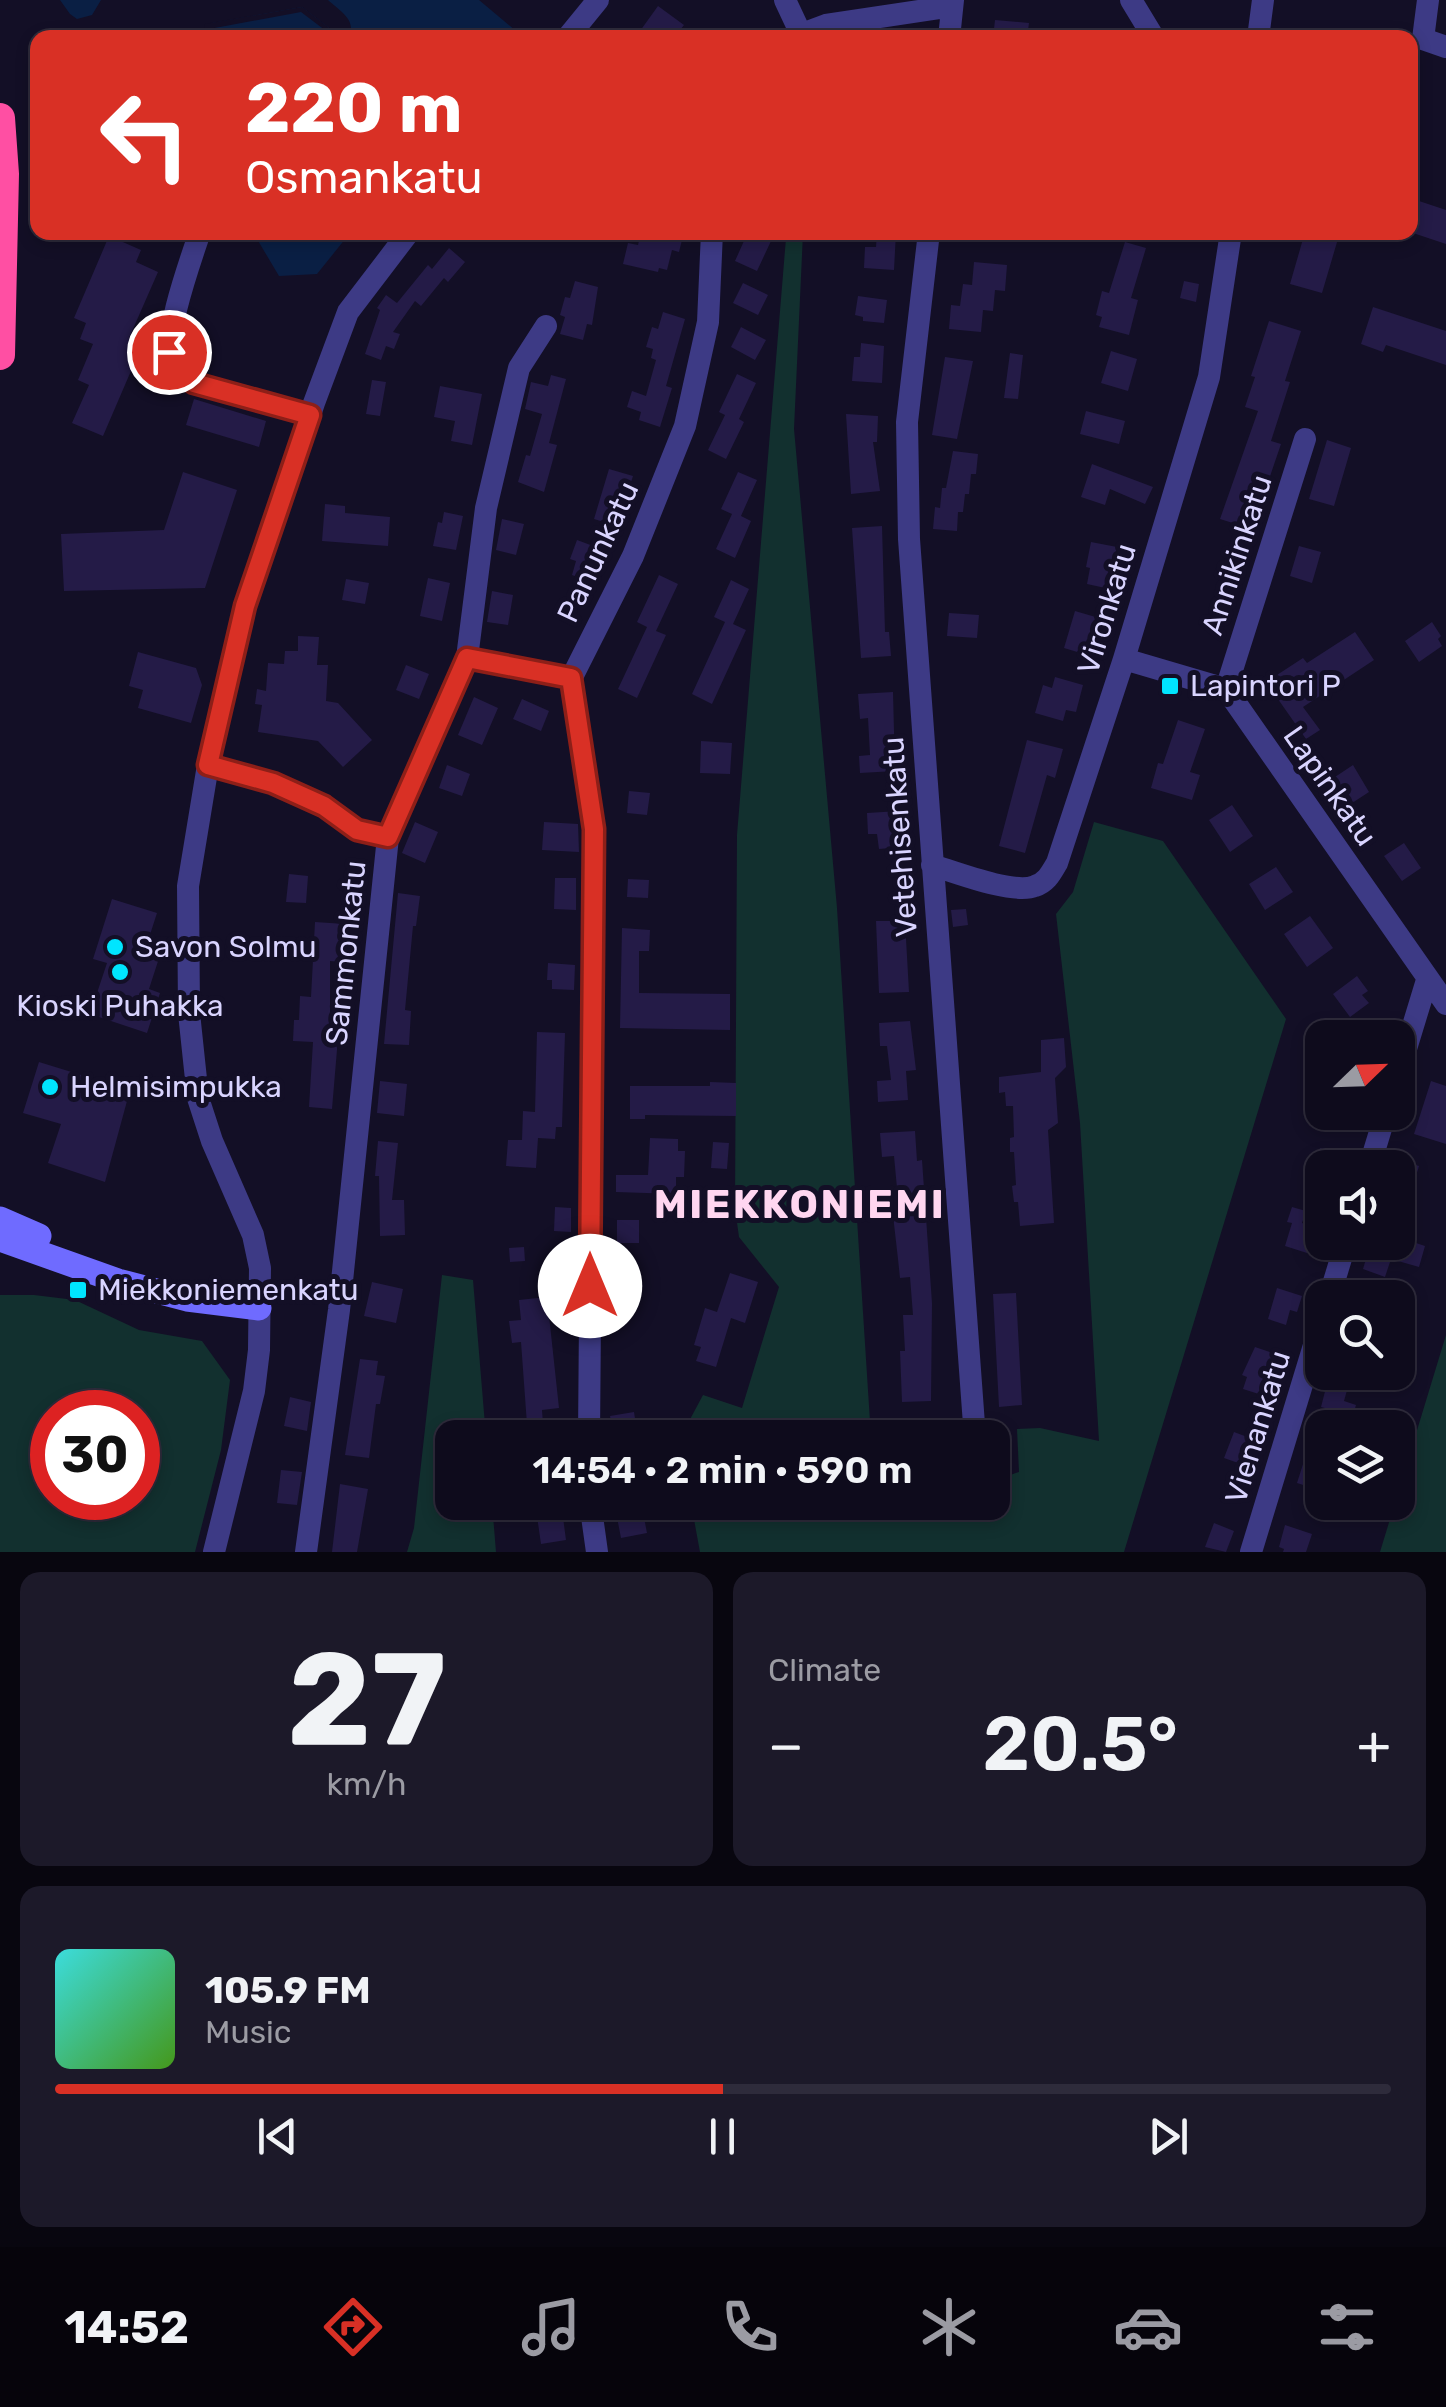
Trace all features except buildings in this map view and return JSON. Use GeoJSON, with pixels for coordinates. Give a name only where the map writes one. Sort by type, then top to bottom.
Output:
{"type":"FeatureCollection","features":[{"type":"Feature","properties":{"kind":"highway"},"geometry":{"type":"LineString","coordinates":[[0,118],[4,174],[0,355]]}},
{"type":"Feature","properties":{"kind":"street"},"geometry":{"type":"LineString","coordinates":[[574,30],[598,0]]}},
{"type":"Feature","properties":{"kind":"street"},"geometry":{"type":"LineString","coordinates":[[785,0],[794,30]]}},
{"type":"Feature","properties":{"kind":"street"},"geometry":{"type":"LineString","coordinates":[[1131,0],[1149,30]]}},
{"type":"Feature","properties":{"kind":"street"},"geometry":{"type":"LineString","coordinates":[[1259,30],[1263,0]]}},
{"type":"Feature","properties":{"kind":"street"},"geometry":{"type":"LineString","coordinates":[[1428,0],[1423,39],[1446,48]]}},
{"type":"Feature","properties":{"kind":"street"},"geometry":{"type":"LineString","coordinates":[[821,30],[953,3],[950,30]]}},
{"type":"Feature","properties":{"kind":"street"},"geometry":{"type":"LineString","coordinates":[[198,240],[170,341],[172,364],[194,383],[310,415]]}},
{"type":"Feature","properties":{"kind":"street"},"geometry":{"type":"LineString","coordinates":[[214,1552],[254,1391],[260,1308],[258,1253],[198,1098],[192,1055],[188,886],[208,765],[245,606],[348,312],[403,240]]}},
{"type":"Feature","properties":{"kind":"street","name":"Panunkatu"},"geometry":{"type":"LineString","coordinates":[[571,678],[633,556],[685,426],[708,322],[712,240]]}},
{"type":"Feature","properties":{"kind":"street","name":"Vetehisenkatu"},"geometry":{"type":"LineString","coordinates":[[927,240],[907,422],[909,539],[973,1420]]}},
{"type":"Feature","properties":{"kind":"street","name":"Vironkatu"},"geometry":{"type":"LineString","coordinates":[[932,866],[1020,889],[1048,878],[1056,862],[1124,659],[1209,377],[1230,240]]}},
{"type":"Feature","properties":{"kind":"street","name":"Sammonkatu"},"geometry":{"type":"LineString","coordinates":[[306,1552],[339,1310],[388,837],[467,658],[486,508],[519,368],[546,326]]}},
{"type":"Feature","properties":{"kind":"street","name":"Annikinkatu"},"geometry":{"type":"LineString","coordinates":[[1226,689],[1305,439]]}},
{"type":"Feature","properties":{"kind":"street"},"geometry":{"type":"LineString","coordinates":[[467,658],[571,678],[594,829],[589,1420]]}},
{"type":"Feature","properties":{"kind":"street"},"geometry":{"type":"LineString","coordinates":[[1124,659],[1226,689]]}},
{"type":"Feature","properties":{"kind":"street","name":"Lapinkatu"},"geometry":{"type":"LineString","coordinates":[[1226,689],[1446,1004]]}},
{"type":"Feature","properties":{"kind":"street"},"geometry":{"type":"LineString","coordinates":[[208,765],[273,783],[324,806],[357,830],[388,837]]}},
{"type":"Feature","properties":{"kind":"street"},"geometry":{"type":"LineString","coordinates":[[1415,1020],[1427,980]]}},
{"type":"Feature","properties":{"kind":"street"},"geometry":{"type":"LineString","coordinates":[[0,1220],[46,1239],[74,1264]]}},
{"type":"Feature","properties":{"kind":"street"},"geometry":{"type":"LineString","coordinates":[[0,1239],[118,1281],[187,1299],[260,1308]]}},
{"type":"Feature","properties":{"kind":"street","name":"Vienankatu"},"geometry":{"type":"LineString","coordinates":[[1251,1552],[1305,1375]]}},
{"type":"Feature","properties":{"kind":"street"},"geometry":{"type":"LineString","coordinates":[[593,1520],[598,1552]]}},
{"type":"Feature","properties":{"kind":"green space"},"geometry":{"type":"Polygon","coordinates":[[[786,240],[803,240],[794,429],[837,908],[870,1420],[690,1420],[703,1395],[742,1408],[779,1287],[739,1237],[735,1208],[737,835],[786,240]]]}},
{"type":"Feature","properties":{"kind":"green space"},"geometry":{"type":"Polygon","coordinates":[[[1094,822],[1163,841],[1286,1019],[1124,1552],[700,1552],[694,1520],[1010,1520],[1010,1475],[1019,1472],[1017,1429],[1040,1428],[1099,1441],[1080,1123],[1056,914],[1073,892],[1094,822]]]}},
{"type":"Feature","properties":{"kind":"green space"},"geometry":{"type":"Polygon","coordinates":[[[442,1275],[473,1280],[485,1420],[435,1420],[435,1520],[493,1520],[496,1552],[407,1552],[414,1528],[442,1275]]]}},
{"type":"Feature","properties":{"kind":"green space"},"geometry":{"type":"Polygon","coordinates":[[[0,1295],[75,1300],[139,1330],[202,1341],[230,1380],[221,1450],[195,1552],[0,1552],[0,1295]]]}},
{"type":"Feature","properties":{"kind":"green space"},"geometry":{"type":"Polygon","coordinates":[[[1446,1335],[1446,1552],[1380,1552],[1390,1520],[1415,1520],[1415,1437],[1446,1335]]]}},
{"type":"Feature","properties":{"kind":"water"},"geometry":{"type":"Polygon","coordinates":[[[60,0],[101,0],[92,15],[77,19],[60,0]]]}},
{"type":"Feature","properties":{"kind":"water"},"geometry":{"type":"Polygon","coordinates":[[[328,0],[479,0],[515,30],[351,30],[342,12],[328,0]]]}},
{"type":"Feature","properties":{"kind":"water"},"geometry":{"type":"Polygon","coordinates":[[[302,7],[332,30],[209,30],[212,23],[302,7]]]}},
{"type":"Feature","properties":{"kind":"water"},"geometry":{"type":"Polygon","coordinates":[[[258,240],[344,240],[317,274],[279,276],[258,240]]]}},
{"type":"Feature","properties":{"kind":"pier"},"geometry":{"type":"Polygon","coordinates":[[[302,7],[332,30],[325,30],[301,12],[204,30],[205,24],[302,7]]]}},
{"type":"Feature","properties":{"kind":"place","name":"Lapintori P"},"geometry":{"type":"Point","coordinates":[1170,686]}},
{"type":"Feature","properties":{"kind":"place","name":"Savon Solmu"},"geometry":{"type":"Point","coordinates":[115,947]}},
{"type":"Feature","properties":{"kind":"place","name":"Kioski Puhakka"},"geometry":{"type":"Point","coordinates":[120,972]}},
{"type":"Feature","properties":{"kind":"place","name":"Helmisimpukka"},"geometry":{"type":"Point","coordinates":[50,1087]}},
{"type":"Feature","properties":{"kind":"place","name":"Miekkoniemenkatu"},"geometry":{"type":"Point","coordinates":[78,1290]}},
{"type":"Feature","properties":{"kind":"district","name":"MIEKKONIEMI"},"geometry":{"type":"Point","coordinates":[800,1204]}},
{"type":"Feature","properties":{"kind":"route"},"geometry":{"type":"LineString","coordinates":[[169,352],[179,373],[194,383],[310,415],[245,606],[208,765],[273,783],[324,806],[357,830],[388,837],[467,658],[571,678],[594,829],[590,1286]]}}]}
